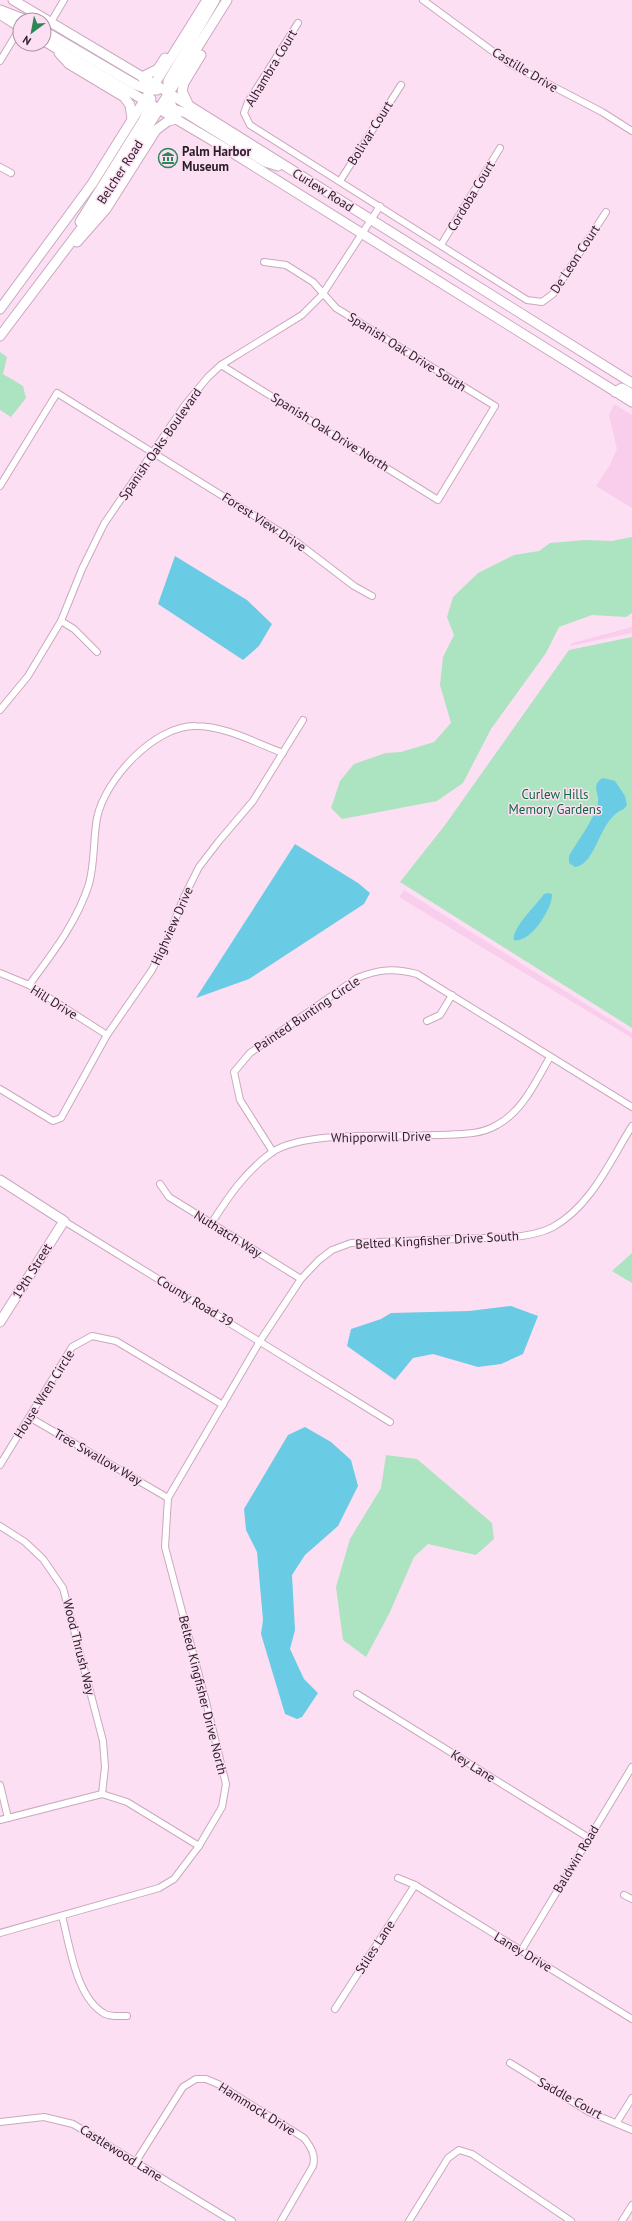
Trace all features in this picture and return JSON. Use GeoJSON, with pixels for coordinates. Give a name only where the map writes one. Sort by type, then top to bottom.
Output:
{"type":"FeatureCollection","features":[{"type":"Feature","properties":{"kind":"main road","name":"Curlew Road"},"geometry":{"type":"LineString","coordinates":[[13,0],[34,12]]}},
{"type":"Feature","properties":{"kind":"main road"},"geometry":{"type":"LineString","coordinates":[[142,76],[159,68],[204,0]]}},
{"type":"Feature","properties":{"kind":"main road","name":"Belcher Road"},"geometry":{"type":"LineString","coordinates":[[0,336],[99,205],[158,97],[208,0]]}},
{"type":"Feature","properties":{"kind":"main road"},"geometry":{"type":"LineString","coordinates":[[158,97],[172,71],[216,0]]}},
{"type":"Feature","properties":{"kind":"main road","name":"Belcher Road"},"geometry":{"type":"LineString","coordinates":[[0,309],[92,184],[132,119],[178,80],[227,0]]}},
{"type":"Feature","properties":{"kind":"main road"},"geometry":{"type":"LineString","coordinates":[[190,107],[182,91],[184,84],[220,24],[230,0]]}},
{"type":"Feature","properties":{"kind":"main road"},"geometry":{"type":"LineString","coordinates":[[0,10],[12,15]]}},
{"type":"Feature","properties":{"kind":"main road"},"geometry":{"type":"LineString","coordinates":[[0,14],[12,22]]}},
{"type":"Feature","properties":{"kind":"main road","name":"Curlew Road"},"geometry":{"type":"LineString","coordinates":[[52,23],[142,76],[177,119],[632,402]]}},
{"type":"Feature","properties":{"kind":"main road"},"geometry":{"type":"LineString","coordinates":[[52,36],[132,83],[186,112],[265,162],[294,172]]}},
{"type":"Feature","properties":{"kind":"main road","name":"Curlew Road"},"geometry":{"type":"LineString","coordinates":[[52,45],[158,97],[190,107],[632,384]]}},
{"type":"Feature","properties":{"kind":"main road"},"geometry":{"type":"LineString","coordinates":[[52,48],[69,64],[124,97],[130,105],[132,119]]}},
{"type":"Feature","properties":{"kind":"main road"},"geometry":{"type":"LineString","coordinates":[[57,261],[86,234],[106,209],[156,130],[168,120],[177,119]]}},
{"type":"Feature","properties":{"kind":"main road"},"geometry":{"type":"LineString","coordinates":[[615,392],[622,388],[632,394]]}},
{"type":"Feature","properties":{"kind":"main road","name":"County Road 39"},"geometry":{"type":"LineString","coordinates":[[0,1180],[64,1221]]}},
{"type":"Feature","properties":{"kind":"main road","name":"19th Street"},"geometry":{"type":"LineString","coordinates":[[0,1322],[64,1221]]}},
{"type":"Feature","properties":{"kind":"street"},"geometry":{"type":"LineString","coordinates":[[52,20],[64,0]]}},
{"type":"Feature","properties":{"kind":"street","name":"Castille Drive"},"geometry":{"type":"LineString","coordinates":[[423,0],[510,64],[602,112],[632,131]]}},
{"type":"Feature","properties":{"kind":"street","name":"Alhambra Court"},"geometry":{"type":"LineString","coordinates":[[298,23],[248,102],[244,113],[250,125],[340,181]]}},
{"type":"Feature","properties":{"kind":"street"},"geometry":{"type":"LineString","coordinates":[[0,61],[12,41]]}},
{"type":"Feature","properties":{"kind":"street","name":"Bolivar Court"},"geometry":{"type":"LineString","coordinates":[[340,181],[401,85]]}},
{"type":"Feature","properties":{"kind":"street","name":"Cordoba Court"},"geometry":{"type":"LineString","coordinates":[[441,245],[500,148]]}},
{"type":"Feature","properties":{"kind":"street"},"geometry":{"type":"LineString","coordinates":[[0,167],[11,173]]}},
{"type":"Feature","properties":{"kind":"street"},"geometry":{"type":"LineString","coordinates":[[340,181],[441,245]]}},
{"type":"Feature","properties":{"kind":"street","name":"Spanish Oaks Boulevard"},"geometry":{"type":"LineString","coordinates":[[0,710],[28,676],[61,621],[96,539],[185,405],[208,377],[222,365],[302,315],[322,295],[380,206]]}},
{"type":"Feature","properties":{"kind":"street","name":"De Leon Court"},"geometry":{"type":"LineString","coordinates":[[441,245],[527,300],[542,302],[553,294],[606,212]]}},
{"type":"Feature","properties":{"kind":"street","name":"Spanish Oak Drive South"},"geometry":{"type":"LineString","coordinates":[[264,262],[286,265],[313,282],[322,295],[336,308],[495,406],[438,500]]}},
{"type":"Feature","properties":{"kind":"street","name":"Spanish Oak Drive North"},"geometry":{"type":"LineString","coordinates":[[222,365],[438,500]]}},
{"type":"Feature","properties":{"kind":"street","name":"Forest View Drive"},"geometry":{"type":"LineString","coordinates":[[0,486],[57,393],[295,542],[354,586],[372,596]]}},
{"type":"Feature","properties":{"kind":"street"},"geometry":{"type":"LineString","coordinates":[[61,621],[74,629],[96,652]]}},
{"type":"Feature","properties":{"kind":"street","name":"Highview Drive"},"geometry":{"type":"LineString","coordinates":[[0,1089],[53,1121],[61,1118],[107,1035],[152,970],[169,936],[183,899],[199,867],[219,841],[254,801],[303,720]]}},
{"type":"Feature","properties":{"kind":"street"},"geometry":{"type":"LineString","coordinates":[[29,986],[70,926],[85,895],[93,864],[98,817],[106,794],[121,772],[136,756],[159,736],[177,729],[196,726],[224,731],[283,753]]}},
{"type":"Feature","properties":{"kind":"street","name":"Painted Bunting Circle"},"geometry":{"type":"LineString","coordinates":[[273,1152],[240,1100],[234,1072],[250,1053],[357,978],[374,971],[400,970],[417,974],[632,1107]]}},
{"type":"Feature","properties":{"kind":"street","name":"Hill Drive"},"geometry":{"type":"LineString","coordinates":[[0,973],[29,986],[107,1035]]}},
{"type":"Feature","properties":{"kind":"street"},"geometry":{"type":"LineString","coordinates":[[427,1021],[440,1015],[452,995]]}},
{"type":"Feature","properties":{"kind":"street","name":"Whipporwill Drive"},"geometry":{"type":"LineString","coordinates":[[211,1224],[237,1186],[273,1152],[293,1144],[322,1138],[470,1134],[484,1131],[496,1126],[515,1112],[550,1057]]}},
{"type":"Feature","properties":{"kind":"street","name":"Belted Kingfisher Drive South"},"geometry":{"type":"LineString","coordinates":[[260,1340],[301,1279],[319,1260],[332,1250],[351,1243],[511,1237],[531,1235],[552,1228],[583,1203],[632,1126]]}},
{"type":"Feature","properties":{"kind":"street","name":"Nuthatch Way"},"geometry":{"type":"LineString","coordinates":[[160,1184],[169,1197],[301,1279]]}},
{"type":"Feature","properties":{"kind":"street","name":"County Road 39"},"geometry":{"type":"LineString","coordinates":[[64,1221],[260,1340],[390,1422]]}},
{"type":"Feature","properties":{"kind":"street","name":"House Wren Circle"},"geometry":{"type":"LineString","coordinates":[[0,1465],[72,1347],[92,1336],[116,1341],[223,1405]]}},
{"type":"Feature","properties":{"kind":"street","name":"Belted Kingfisher Drive North"},"geometry":{"type":"LineString","coordinates":[[0,1933],[160,1888],[174,1879],[199,1846],[222,1807],[226,1784],[165,1547],[168,1498],[260,1340]]}},
{"type":"Feature","properties":{"kind":"street","name":"Tree Swallow Way"},"geometry":{"type":"LineString","coordinates":[[29,1417],[168,1498]]}},
{"type":"Feature","properties":{"kind":"street","name":"Wood Thrush Way"},"geometry":{"type":"LineString","coordinates":[[0,1526],[25,1542],[44,1558],[64,1588],[103,1742],[105,1767],[102,1794]]}},
{"type":"Feature","properties":{"kind":"street","name":"Key Lane"},"geometry":{"type":"LineString","coordinates":[[357,1694],[589,1838]]}},
{"type":"Feature","properties":{"kind":"street","name":"Baldwin Road"},"geometry":{"type":"LineString","coordinates":[[521,1951],[632,1767]]}},
{"type":"Feature","properties":{"kind":"street"},"geometry":{"type":"LineString","coordinates":[[0,1785],[8,1818]]}},
{"type":"Feature","properties":{"kind":"street"},"geometry":{"type":"LineString","coordinates":[[0,1820],[102,1794],[127,1802],[199,1846]]}},
{"type":"Feature","properties":{"kind":"street","name":"Laney Drive"},"geometry":{"type":"LineString","coordinates":[[398,1878],[415,1885],[632,2019]]}},
{"type":"Feature","properties":{"kind":"street","name":"Stiles Lane"},"geometry":{"type":"LineString","coordinates":[[335,2010],[415,1885]]}},
{"type":"Feature","properties":{"kind":"street"},"geometry":{"type":"LineString","coordinates":[[624,1895],[632,1899]]}},
{"type":"Feature","properties":{"kind":"street"},"geometry":{"type":"LineString","coordinates":[[62,1916],[82,1990],[92,2002],[106,2014],[127,2016]]}},
{"type":"Feature","properties":{"kind":"street","name":"Saddle Court"},"geometry":{"type":"LineString","coordinates":[[510,2064],[589,2112],[617,2122],[632,2130]]}},
{"type":"Feature","properties":{"kind":"street","name":"Hammock Drive"},"geometry":{"type":"LineString","coordinates":[[135,2163],[183,2088],[196,2080],[206,2080],[218,2084],[304,2138],[311,2147],[314,2156],[313,2166],[280,2221]]}},
{"type":"Feature","properties":{"kind":"street"},"geometry":{"type":"LineString","coordinates":[[617,2122],[632,2098]]}},
{"type":"Feature","properties":{"kind":"street","name":"Castlewood Lane"},"geometry":{"type":"LineString","coordinates":[[0,2122],[44,2117],[73,2124],[232,2221]]}},
{"type":"Feature","properties":{"kind":"street"},"geometry":{"type":"LineString","coordinates":[[409,2221],[448,2158],[459,2150],[472,2154],[569,2221]]}},
{"type":"Feature","properties":{"kind":"street"},"geometry":{"type":"LineString","coordinates":[[622,2221],[632,2205]]}},
{"type":"Feature","properties":{"kind":"shaded area"},"geometry":{"type":"Polygon","coordinates":[[[614,404],[632,415],[632,508],[596,486],[610,465],[617,449],[609,415],[614,404]]]}},
{"type":"Feature","properties":{"kind":"shaded area"},"geometry":{"type":"Polygon","coordinates":[[[632,627],[632,633],[570,646],[572,643],[632,627]]]}},
{"type":"Feature","properties":{"kind":"shaded area"},"geometry":{"type":"Polygon","coordinates":[[[404,890],[632,1033],[632,1038],[399,897],[404,890]]]}},
{"type":"Feature","properties":{"kind":"green space"},"geometry":{"type":"Polygon","coordinates":[[[0,352],[7,357],[3,374],[23,386],[26,398],[11,417],[0,410],[0,352]]]}},
{"type":"Feature","properties":{"kind":"green space"},"geometry":{"type":"Polygon","coordinates":[[[632,537],[632,613],[626,617],[592,615],[559,627],[546,653],[491,729],[463,783],[437,801],[342,819],[331,808],[340,781],[354,764],[386,753],[401,752],[434,742],[451,723],[440,685],[443,657],[454,635],[447,617],[453,597],[478,573],[514,555],[539,551],[550,543],[585,540],[612,541],[632,537]]]}},
{"type":"Feature","properties":{"kind":"green space","name":"Curlew Hills Memory Gardens"},"geometry":{"type":"Polygon","coordinates":[[[632,637],[632,1028],[400,882],[445,825],[569,650],[632,637]]]}},
{"type":"Feature","properties":{"kind":"green space"},"geometry":{"type":"Polygon","coordinates":[[[632,1253],[632,1283],[612,1271],[632,1253]]]}},
{"type":"Feature","properties":{"kind":"green space"},"geometry":{"type":"Polygon","coordinates":[[[386,1455],[417,1459],[492,1523],[494,1539],[476,1555],[428,1544],[414,1557],[389,1614],[366,1657],[343,1640],[336,1587],[350,1539],[381,1488],[386,1455]]]}},
{"type":"Feature","properties":{"kind":"water"},"geometry":{"type":"Polygon","coordinates":[[[175,556],[247,600],[272,624],[259,646],[243,660],[158,604],[175,556]]]}},
{"type":"Feature","properties":{"kind":"water"},"geometry":{"type":"Polygon","coordinates":[[[603,778],[615,781],[625,796],[627,805],[609,821],[594,850],[588,858],[582,864],[575,867],[569,863],[569,856],[590,823],[598,803],[596,786],[597,783],[603,778]]]}},
{"type":"Feature","properties":{"kind":"water"},"geometry":{"type":"Polygon","coordinates":[[[295,844],[358,883],[370,893],[364,904],[249,979],[196,998],[295,844]]]}},
{"type":"Feature","properties":{"kind":"water"},"geometry":{"type":"Polygon","coordinates":[[[544,894],[552,894],[549,908],[545,916],[527,936],[520,940],[514,940],[514,935],[521,923],[544,894]]]}},
{"type":"Feature","properties":{"kind":"water"},"geometry":{"type":"Polygon","coordinates":[[[511,1306],[538,1316],[523,1354],[501,1364],[478,1367],[433,1354],[413,1358],[395,1380],[347,1346],[351,1329],[381,1319],[391,1313],[469,1311],[511,1306]]]}},
{"type":"Feature","properties":{"kind":"water"},"geometry":{"type":"Polygon","coordinates":[[[305,1427],[331,1442],[351,1460],[358,1486],[338,1526],[305,1555],[292,1575],[295,1630],[290,1649],[304,1679],[318,1693],[302,1717],[297,1719],[285,1714],[261,1634],[263,1620],[257,1552],[246,1530],[244,1509],[288,1435],[305,1427]]]}},
{"type":"Feature","properties":{"kind":"place","name":"Palm Harbor Museum"},"geometry":{"type":"Point","coordinates":[168,158]}}]}
